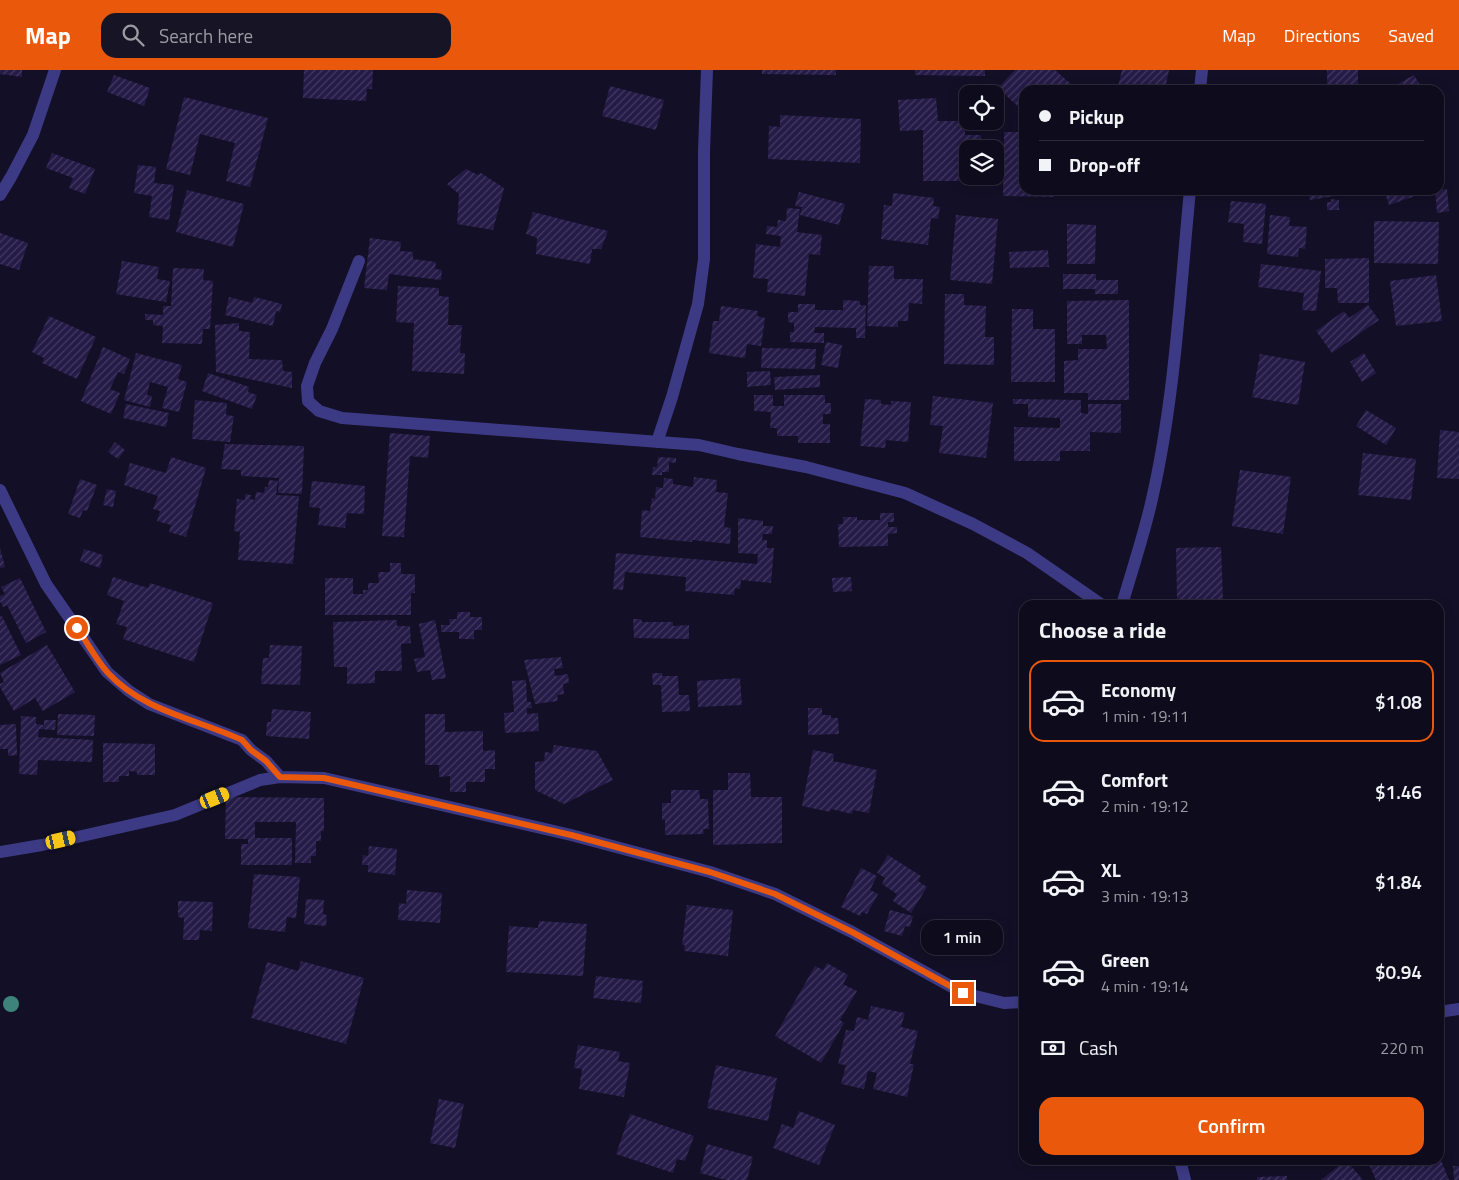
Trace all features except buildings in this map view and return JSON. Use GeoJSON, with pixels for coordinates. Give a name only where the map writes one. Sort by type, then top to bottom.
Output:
{"type":"FeatureCollection","features":[{"type":"Feature","properties":{"kind":"street"},"geometry":{"type":"LineString","coordinates":[[0,194],[33,135],[55,70]]}},
{"type":"Feature","properties":{"kind":"street"},"geometry":{"type":"LineString","coordinates":[[657,442],[672,397],[698,304],[704,259],[704,142],[707,70]]}},
{"type":"Feature","properties":{"kind":"street"},"geometry":{"type":"LineString","coordinates":[[1200,85],[1202,70]]}},
{"type":"Feature","properties":{"kind":"street"},"geometry":{"type":"LineString","coordinates":[[1123,600],[1152,499],[1165,427],[1175,353],[1190,195]]}},
{"type":"Feature","properties":{"kind":"street"},"geometry":{"type":"LineString","coordinates":[[359,261],[332,329],[315,362],[307,386],[308,402],[319,411],[342,418],[699,445],[806,467],[905,493],[973,524],[1027,553],[1095,600]]}},
{"type":"Feature","properties":{"kind":"street"},"geometry":{"type":"LineString","coordinates":[[0,490],[46,584],[107,672],[129,691],[149,704],[242,740],[251,750],[266,761],[280,777]]}},
{"type":"Feature","properties":{"kind":"street"},"geometry":{"type":"LineString","coordinates":[[0,852],[42,845],[174,815],[260,780],[280,777],[324,778],[571,835],[710,872],[775,894],[852,932],[963,993],[1004,1003],[1019,1002]]}},
{"type":"Feature","properties":{"kind":"street"},"geometry":{"type":"LineString","coordinates":[[1444,1011],[1459,1009]]}},
{"type":"Feature","properties":{"kind":"street"},"geometry":{"type":"LineString","coordinates":[[1181,1165],[1185,1180]]}},
{"type":"Feature","properties":{"kind":"route"},"geometry":{"type":"LineString","coordinates":[[77,628],[107,672],[129,691],[149,704],[242,740],[251,750],[266,761],[280,777],[324,778],[571,835],[710,872],[775,894],[852,932],[963,993]]}}]}
